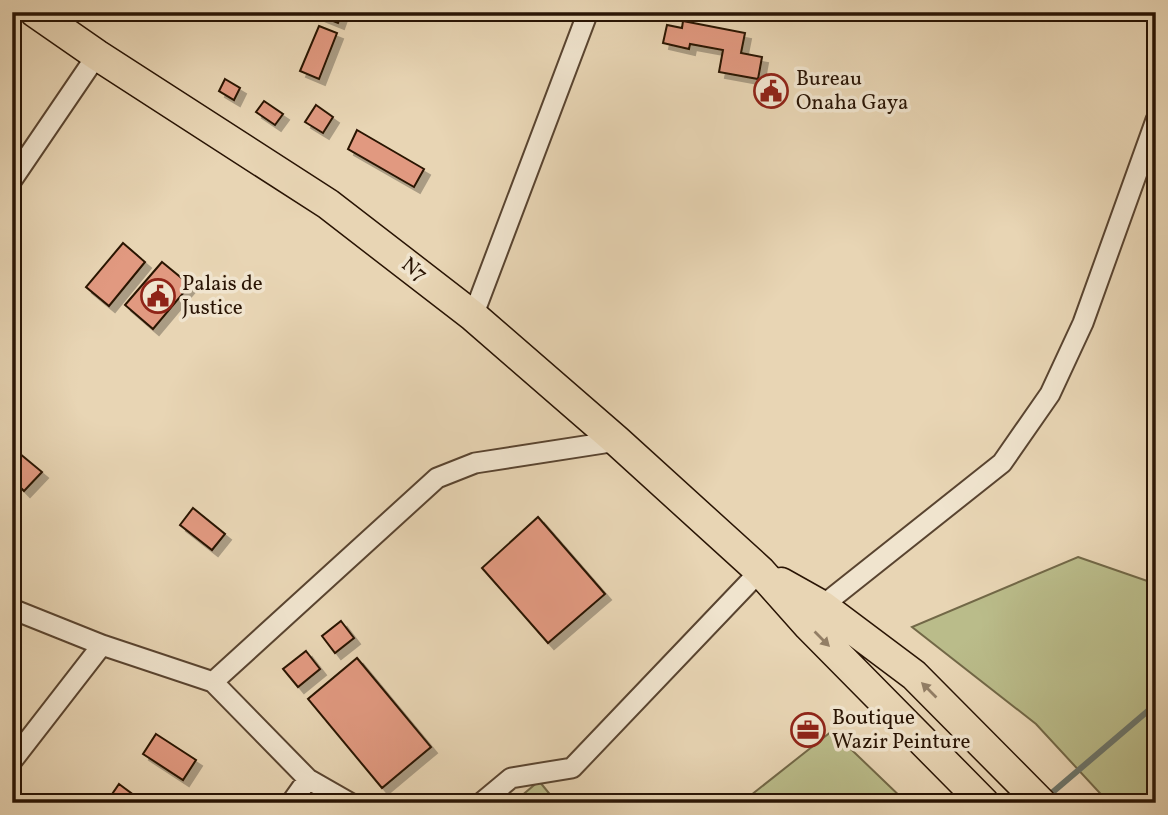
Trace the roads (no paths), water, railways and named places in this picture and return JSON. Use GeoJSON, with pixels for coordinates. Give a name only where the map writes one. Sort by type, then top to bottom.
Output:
{"type":"FeatureCollection","features":[{"type":"Feature","properties":{"kind":"main road","name":"N7"},"geometry":{"type":"LineString","coordinates":[[35,12],[328,204],[473,316],[760,570]]}},
{"type":"Feature","properties":{"kind":"main road"},"geometry":{"type":"LineString","coordinates":[[760,570],[822,606],[914,675],[1041,803]]}},
{"type":"Feature","properties":{"kind":"main road"},"geometry":{"type":"LineString","coordinates":[[760,570],[809,626],[983,802]]}},
{"type":"Feature","properties":{"kind":"street"},"geometry":{"type":"LineString","coordinates":[[473,316],[588,12]]}},
{"type":"Feature","properties":{"kind":"street"},"geometry":{"type":"LineString","coordinates":[[12,180],[97,55]]}},
{"type":"Feature","properties":{"kind":"street"},"geometry":{"type":"LineString","coordinates":[[822,606],[1002,463],[1050,394],[1083,323],[1156,120]]}},
{"type":"Feature","properties":{"kind":"street"},"geometry":{"type":"LineString","coordinates":[[213,682],[437,478],[475,463],[617,441]]}},
{"type":"Feature","properties":{"kind":"street"},"geometry":{"type":"LineString","coordinates":[[481,803],[511,778],[572,768],[760,570]]}},
{"type":"Feature","properties":{"kind":"street"},"geometry":{"type":"LineString","coordinates":[[12,609],[103,645],[213,682],[308,779],[350,803]]}},
{"type":"Feature","properties":{"kind":"street"},"geometry":{"type":"LineString","coordinates":[[12,761],[103,645]]}},
{"type":"Feature","properties":{"kind":"street"},"geometry":{"type":"LineString","coordinates":[[291,803],[308,779]]}},
{"type":"Feature","properties":{"kind":"waterway"},"geometry":{"type":"LineString","coordinates":[[1047,797],[1156,704]]}},
{"type":"Feature","properties":{"kind":"place","name":"Bureau Onaha Gaya"},"geometry":{"type":"Point","coordinates":[771,91]}},
{"type":"Feature","properties":{"kind":"place","name":"Palais de Justice"},"geometry":{"type":"Point","coordinates":[158,296]}},
{"type":"Feature","properties":{"kind":"place","name":"Boutique Wazir Peinture"},"geometry":{"type":"Point","coordinates":[808,730]}}]}
